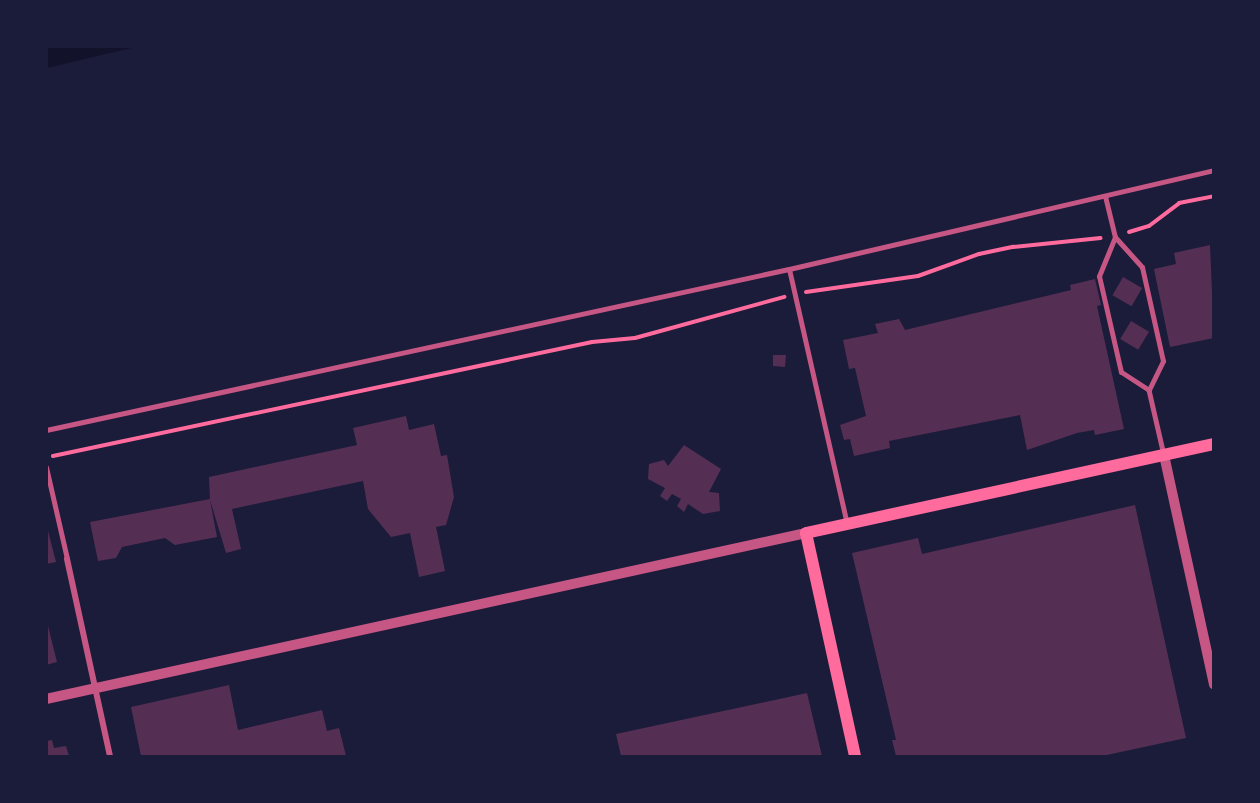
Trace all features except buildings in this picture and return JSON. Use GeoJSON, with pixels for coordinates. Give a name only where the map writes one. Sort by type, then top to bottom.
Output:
{"type":"FeatureCollection","features":[{"type":"Feature","properties":{"kind":"main road"},"geometry":{"type":"LineString","coordinates":[[855,756],[806,533],[1214,444]]}},
{"type":"Feature","properties":{"kind":"street"},"geometry":{"type":"LineString","coordinates":[[46,430],[789,269],[1214,170]]}},
{"type":"Feature","properties":{"kind":"street"},"geometry":{"type":"LineString","coordinates":[[1105,196],[1115,237],[1142,267],[1145,277],[1163,361],[1149,390],[1121,372],[1099,276],[1115,237]]}},
{"type":"Feature","properties":{"kind":"street"},"geometry":{"type":"LineString","coordinates":[[789,269],[847,524]]}},
{"type":"Feature","properties":{"kind":"street"},"geometry":{"type":"LineString","coordinates":[[1164,455],[1214,685]]}},
{"type":"Feature","properties":{"kind":"street"},"geometry":{"type":"LineString","coordinates":[[46,467],[110,756]]}},
{"type":"Feature","properties":{"kind":"street"},"geometry":{"type":"LineString","coordinates":[[46,699],[806,533]]}},
{"type":"Feature","properties":{"kind":"lane"},"geometry":{"type":"LineString","coordinates":[[1149,390],[1164,455]]}},
{"type":"Feature","properties":{"kind":"path"},"geometry":{"type":"LineString","coordinates":[[46,457],[592,342],[635,338],[795,294],[918,276],[979,254],[1013,247],[1115,237],[1149,226],[1179,203],[1214,195]]}},
{"type":"Feature","properties":{"kind":"shaded area"},"geometry":{"type":"Polygon","coordinates":[[[47,46],[135,46],[135,47],[47,68],[47,46]]]}}]}
